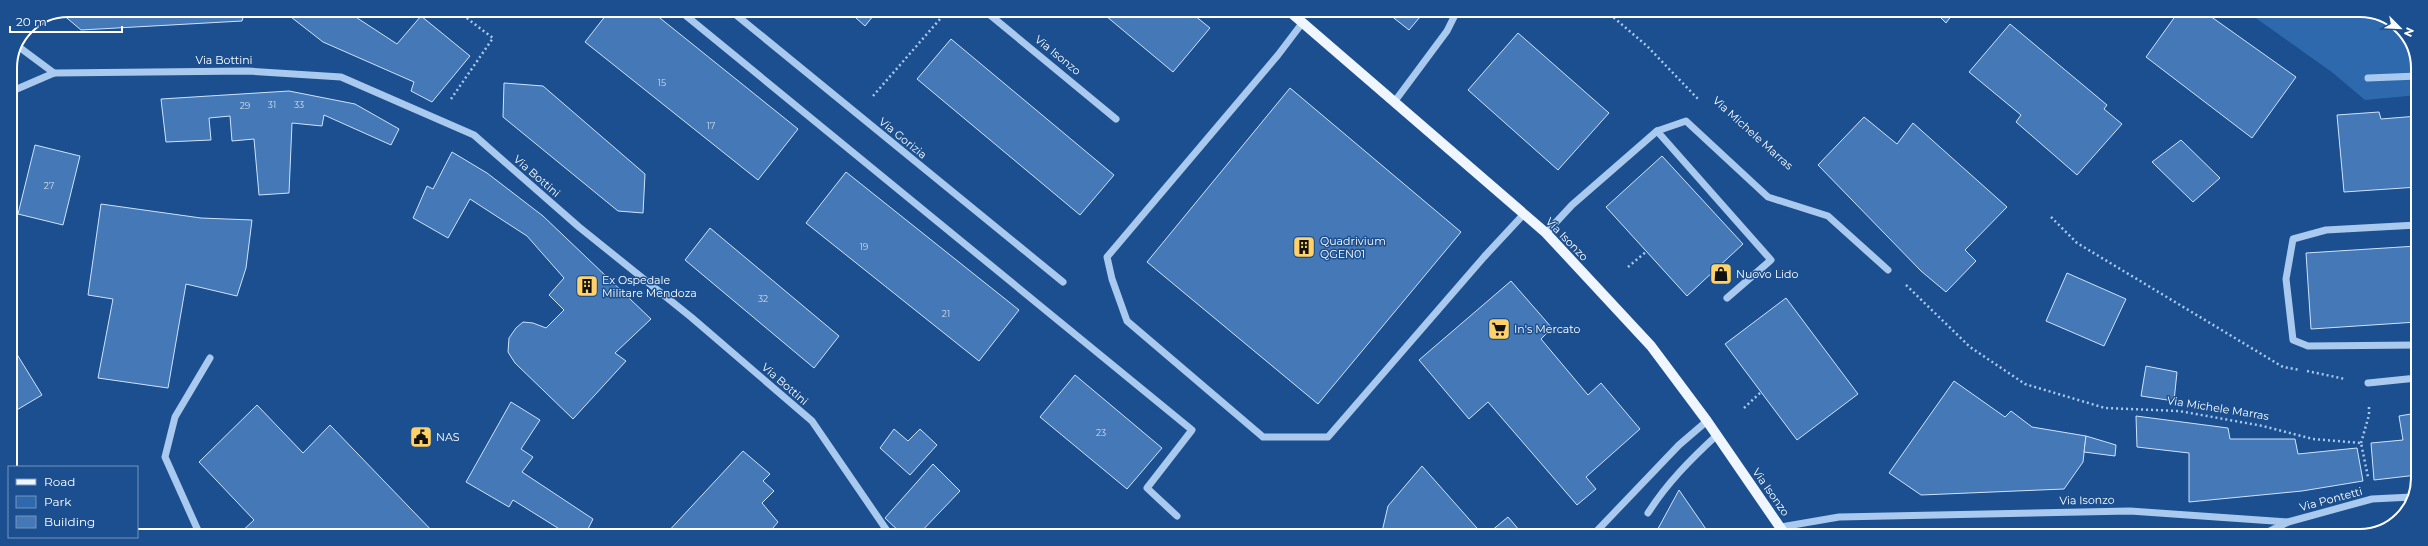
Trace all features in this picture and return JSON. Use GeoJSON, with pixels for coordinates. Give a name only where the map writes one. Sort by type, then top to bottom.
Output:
{"type":"FeatureCollection","features":[{"type":"Feature","properties":{"kind":"main road","name":"Via Isonzo"},"geometry":{"type":"LineString","coordinates":[[1297,17],[1395,100],[1546,233],[1651,346],[1717,435],[1782,529]]}},
{"type":"Feature","properties":{"kind":"street"},"geometry":{"type":"LineString","coordinates":[[688,17],[1192,430],[1147,488],[1177,516]]}},
{"type":"Feature","properties":{"kind":"street","name":"Via Gorizia"},"geometry":{"type":"LineString","coordinates":[[739,17],[1063,282]]}},
{"type":"Feature","properties":{"kind":"street","name":"Via Isonzo"},"geometry":{"type":"LineString","coordinates":[[992,17],[1116,119]]}},
{"type":"Feature","properties":{"kind":"street"},"geometry":{"type":"LineString","coordinates":[[1395,100],[1447,31],[1454,17]]}},
{"type":"Feature","properties":{"kind":"street"},"geometry":{"type":"LineString","coordinates":[[1303,22],[1278,55],[1107,257],[1112,279],[1127,321],[1263,437],[1328,437],[1484,257],[1524,214]]}},
{"type":"Feature","properties":{"kind":"street"},"geometry":{"type":"LineString","coordinates":[[21,49],[54,73]]}},
{"type":"Feature","properties":{"kind":"street","name":"Via Bottini"},"geometry":{"type":"LineString","coordinates":[[17,89],[54,73],[248,70],[341,78],[474,135],[579,227],[691,317],[812,421],[886,529]]}},
{"type":"Feature","properties":{"kind":"street"},"geometry":{"type":"LineString","coordinates":[[2368,78],[2411,76]]}},
{"type":"Feature","properties":{"kind":"street"},"geometry":{"type":"LineString","coordinates":[[1546,233],[1572,205],[1657,131],[1686,121],[1768,197],[1828,216],[1888,270]]}},
{"type":"Feature","properties":{"kind":"street"},"geometry":{"type":"LineString","coordinates":[[1657,131],[1771,260],[1727,298]]}},
{"type":"Feature","properties":{"kind":"street"},"geometry":{"type":"LineString","coordinates":[[2411,224],[2326,230],[2293,239],[2286,279],[2293,340],[2308,346],[2411,345]]}},
{"type":"Feature","properties":{"kind":"street"},"geometry":{"type":"LineString","coordinates":[[197,529],[164,457],[175,416],[210,358]]}},
{"type":"Feature","properties":{"kind":"street"},"geometry":{"type":"LineString","coordinates":[[2368,383],[2411,379]]}},
{"type":"Feature","properties":{"kind":"street"},"geometry":{"type":"LineString","coordinates":[[1599,529],[1679,445],[1707,421]]}},
{"type":"Feature","properties":{"kind":"street"},"geometry":{"type":"LineString","coordinates":[[1648,513],[1663,490],[1690,460],[1717,435]]}},
{"type":"Feature","properties":{"kind":"street","name":"Via Pontetti"},"geometry":{"type":"LineString","coordinates":[[2274,529],[2288,522],[2372,499],[2407,497]]}},
{"type":"Feature","properties":{"kind":"street","name":"Via Isonzo"},"geometry":{"type":"LineString","coordinates":[[1791,529],[1839,517],[2130,511],[2288,522]]}},
{"type":"Feature","properties":{"kind":"path"},"geometry":{"type":"LineString","coordinates":[[436,120],[493,38],[465,17]]}},
{"type":"Feature","properties":{"kind":"path"},"geometry":{"type":"LineString","coordinates":[[857,114],[942,17]]}},
{"type":"Feature","properties":{"kind":"path","name":"Via Michele Marras"},"geometry":{"type":"LineString","coordinates":[[1613,17],[1647,46],[1706,106]]}},
{"type":"Feature","properties":{"kind":"path"},"geometry":{"type":"LineString","coordinates":[[2050,217],[2077,243],[2284,367],[2368,383],[2370,415],[2361,443],[2372,499]]}},
{"type":"Feature","properties":{"kind":"path"},"geometry":{"type":"LineString","coordinates":[[1628,268],[1647,251]]}},
{"type":"Feature","properties":{"kind":"path","name":"Via Michele Marras"},"geometry":{"type":"LineString","coordinates":[[1907,286],[1970,347],[2026,384],[2105,408],[2179,411],[2263,426],[2313,439],[2361,443]]}},
{"type":"Feature","properties":{"kind":"path"},"geometry":{"type":"LineString","coordinates":[[1744,408],[1761,392]]}},
{"type":"Feature","properties":{"kind":"green space"},"geometry":{"type":"Polygon","coordinates":[[[2254,17],[2360,17],[2370,18],[2380,22],[2380,48],[2407,49],[2411,65],[2411,96],[2365,100],[2333,73],[2254,17]]]}},
{"type":"Feature","properties":{"kind":"building"},"geometry":{"type":"Polygon","coordinates":[[[66,17],[243,17],[242,21],[81,30],[66,17]]]}},
{"type":"Feature","properties":{"kind":"building"},"geometry":{"type":"Polygon","coordinates":[[[291,17],[356,17],[397,44],[420,17],[422,17],[470,56],[432,102],[411,91],[414,82],[323,42],[291,17]]]}},
{"type":"Feature","properties":{"kind":"building"},"geometry":{"type":"Polygon","coordinates":[[[605,17],[659,17],[798,129],[758,180],[585,42],[605,17]]]}},
{"type":"Feature","properties":{"kind":"building"},"geometry":{"type":"Polygon","coordinates":[[[855,17],[872,17],[865,26],[855,17]]]}},
{"type":"Feature","properties":{"kind":"building"},"geometry":{"type":"Polygon","coordinates":[[[1107,17],[1196,17],[1210,28],[1173,72],[1107,17]]]}},
{"type":"Feature","properties":{"kind":"building"},"geometry":{"type":"Polygon","coordinates":[[[1393,17],[1420,17],[1409,30],[1393,17]]]}},
{"type":"Feature","properties":{"kind":"building"},"geometry":{"type":"Polygon","coordinates":[[[1940,17],[1950,17],[1946,23],[1940,17]]]}},
{"type":"Feature","properties":{"kind":"building"},"geometry":{"type":"Polygon","coordinates":[[[2175,17],[2211,17],[2296,77],[2252,138],[2146,57],[2175,17]]]}},
{"type":"Feature","properties":{"kind":"building"},"geometry":{"type":"Polygon","coordinates":[[[2010,24],[2107,105],[2104,109],[2122,124],[2077,175],[2016,122],[2021,115],[1969,72],[2010,24]]]}},
{"type":"Feature","properties":{"kind":"building"},"geometry":{"type":"Polygon","coordinates":[[[1518,33],[1609,113],[1558,170],[1468,90],[1518,33]]]}},
{"type":"Feature","properties":{"kind":"building"},"geometry":{"type":"Polygon","coordinates":[[[951,39],[1114,175],[1080,215],[917,79],[951,39]]]}},
{"type":"Feature","properties":{"kind":"building"},"geometry":{"type":"Polygon","coordinates":[[[504,83],[543,86],[645,174],[643,213],[618,211],[503,117],[504,83]]]}},
{"type":"Feature","properties":{"kind":"building","name":"Quadrivium QGEN01"},"geometry":{"type":"Polygon","coordinates":[[[1290,88],[1461,232],[1318,404],[1147,262],[1290,88]]]}},
{"type":"Feature","properties":{"kind":"building"},"geometry":{"type":"Polygon","coordinates":[[[289,91],[355,104],[399,129],[391,145],[324,115],[322,126],[292,123],[289,193],[259,195],[254,139],[232,141],[230,116],[209,118],[211,140],[166,142],[161,99],[289,91]]]}},
{"type":"Feature","properties":{"kind":"building"},"geometry":{"type":"Polygon","coordinates":[[[2379,112],[2381,119],[2411,117],[2411,187],[2344,192],[2337,115],[2379,112]]]}},
{"type":"Feature","properties":{"kind":"building"},"geometry":{"type":"Polygon","coordinates":[[[1864,117],[1897,144],[1913,123],[2007,207],[1965,250],[1976,261],[1946,292],[1921,271],[1818,165],[1864,117]]]}},
{"type":"Feature","properties":{"kind":"building"},"geometry":{"type":"Polygon","coordinates":[[[2181,140],[2220,178],[2193,202],[2152,162],[2181,140]]]}},
{"type":"Feature","properties":{"kind":"building"},"geometry":{"type":"Polygon","coordinates":[[[35,145],[80,156],[63,225],[18,214],[35,145]]]}},
{"type":"Feature","properties":{"kind":"building","name":"Ex Ospedale Militare Mendoza"},"geometry":{"type":"Polygon","coordinates":[[[452,152],[487,173],[543,216],[651,319],[615,353],[626,361],[573,419],[515,363],[508,352],[509,338],[516,328],[523,322],[533,323],[546,328],[564,310],[549,295],[564,278],[527,236],[470,199],[448,238],[413,218],[427,186],[433,189],[452,152]]]}},
{"type":"Feature","properties":{"kind":"building"},"geometry":{"type":"Polygon","coordinates":[[[1662,156],[1743,244],[1687,296],[1606,207],[1662,156]]]}},
{"type":"Feature","properties":{"kind":"building"},"geometry":{"type":"Polygon","coordinates":[[[846,172],[1019,310],[979,361],[806,223],[846,172]]]}},
{"type":"Feature","properties":{"kind":"building"},"geometry":{"type":"Polygon","coordinates":[[[101,204],[201,218],[252,220],[246,268],[237,296],[186,284],[168,388],[98,378],[113,299],[88,295],[101,204]]]}},
{"type":"Feature","properties":{"kind":"building"},"geometry":{"type":"Polygon","coordinates":[[[710,228],[839,336],[814,368],[685,260],[710,228]]]}},
{"type":"Feature","properties":{"kind":"building"},"geometry":{"type":"Polygon","coordinates":[[[2411,246],[2411,322],[2311,329],[2306,253],[2411,246]]]}},
{"type":"Feature","properties":{"kind":"building"},"geometry":{"type":"Polygon","coordinates":[[[2067,273],[2126,299],[2104,346],[2046,321],[2067,273]]]}},
{"type":"Feature","properties":{"kind":"building"},"geometry":{"type":"Polygon","coordinates":[[[1511,281],[1552,328],[1541,339],[1588,395],[1601,383],[1640,429],[1586,477],[1596,489],[1577,505],[1488,402],[1469,419],[1419,360],[1511,281]]]}},
{"type":"Feature","properties":{"kind":"building"},"geometry":{"type":"Polygon","coordinates":[[[1786,298],[1858,394],[1797,440],[1725,344],[1786,298]]]}},
{"type":"Feature","properties":{"kind":"building"},"geometry":{"type":"Polygon","coordinates":[[[17,354],[42,395],[17,410],[17,354]]]}},
{"type":"Feature","properties":{"kind":"building"},"geometry":{"type":"Polygon","coordinates":[[[2146,366],[2177,372],[2174,401],[2141,396],[2146,366]]]}},
{"type":"Feature","properties":{"kind":"building"},"geometry":{"type":"Polygon","coordinates":[[[1075,375],[1162,448],[1127,489],[1040,417],[1075,375]]]}},
{"type":"Feature","properties":{"kind":"building"},"geometry":{"type":"Polygon","coordinates":[[[1954,381],[2005,417],[2011,411],[2032,427],[2086,436],[2083,462],[2064,489],[1921,495],[1889,473],[1954,381]]]}},
{"type":"Feature","properties":{"kind":"building"},"geometry":{"type":"Polygon","coordinates":[[[511,402],[540,420],[521,449],[533,457],[522,472],[593,519],[588,529],[559,529],[513,500],[509,507],[466,482],[511,402]]]}},
{"type":"Feature","properties":{"kind":"building"},"geometry":{"type":"Polygon","coordinates":[[[257,405],[303,453],[330,425],[430,529],[244,529],[254,520],[199,462],[257,405]]]}},
{"type":"Feature","properties":{"kind":"building"},"geometry":{"type":"Polygon","coordinates":[[[2411,414],[2411,476],[2374,480],[2371,443],[2403,440],[2399,416],[2411,414]]]}},
{"type":"Feature","properties":{"kind":"building"},"geometry":{"type":"Polygon","coordinates":[[[2136,416],[2228,428],[2230,439],[2295,439],[2298,454],[2357,448],[2363,481],[2302,491],[2189,502],[2189,453],[2137,447],[2136,416]]]}},
{"type":"Feature","properties":{"kind":"building"},"geometry":{"type":"Polygon","coordinates":[[[894,429],[908,441],[920,429],[937,445],[910,475],[880,448],[894,429]]]}},
{"type":"Feature","properties":{"kind":"building"},"geometry":{"type":"Polygon","coordinates":[[[2086,436],[2116,445],[2115,456],[2084,452],[2086,436]]]}},
{"type":"Feature","properties":{"kind":"building"},"geometry":{"type":"Polygon","coordinates":[[[743,451],[770,474],[763,481],[774,491],[762,503],[778,522],[772,529],[671,529],[743,451]]]}},
{"type":"Feature","properties":{"kind":"building"},"geometry":{"type":"Polygon","coordinates":[[[933,464],[960,491],[924,529],[897,529],[885,518],[933,464]]]}},
{"type":"Feature","properties":{"kind":"building"},"geometry":{"type":"Polygon","coordinates":[[[1422,466],[1478,529],[1383,529],[1388,506],[1422,466]]]}},
{"type":"Feature","properties":{"kind":"building"},"geometry":{"type":"Polygon","coordinates":[[[1679,490],[1706,529],[1658,529],[1679,490]]]}},
{"type":"Feature","properties":{"kind":"building"},"geometry":{"type":"Polygon","coordinates":[[[1508,517],[1518,529],[1493,529],[1508,517]]]}},
{"type":"Feature","properties":{"kind":"place","name":"Quadrivium QGEN01"},"geometry":{"type":"Point","coordinates":[1304,247]}},
{"type":"Feature","properties":{"kind":"place","name":"Nuovo Lido"},"geometry":{"type":"Point","coordinates":[1721,274]}},
{"type":"Feature","properties":{"kind":"place","name":"Ex Ospedale Militare Mendoza"},"geometry":{"type":"Point","coordinates":[587,286]}},
{"type":"Feature","properties":{"kind":"place","name":"In's Mercato"},"geometry":{"type":"Point","coordinates":[1499,329]}},
{"type":"Feature","properties":{"kind":"place","name":"NAS"},"geometry":{"type":"Point","coordinates":[421,437]}}]}
